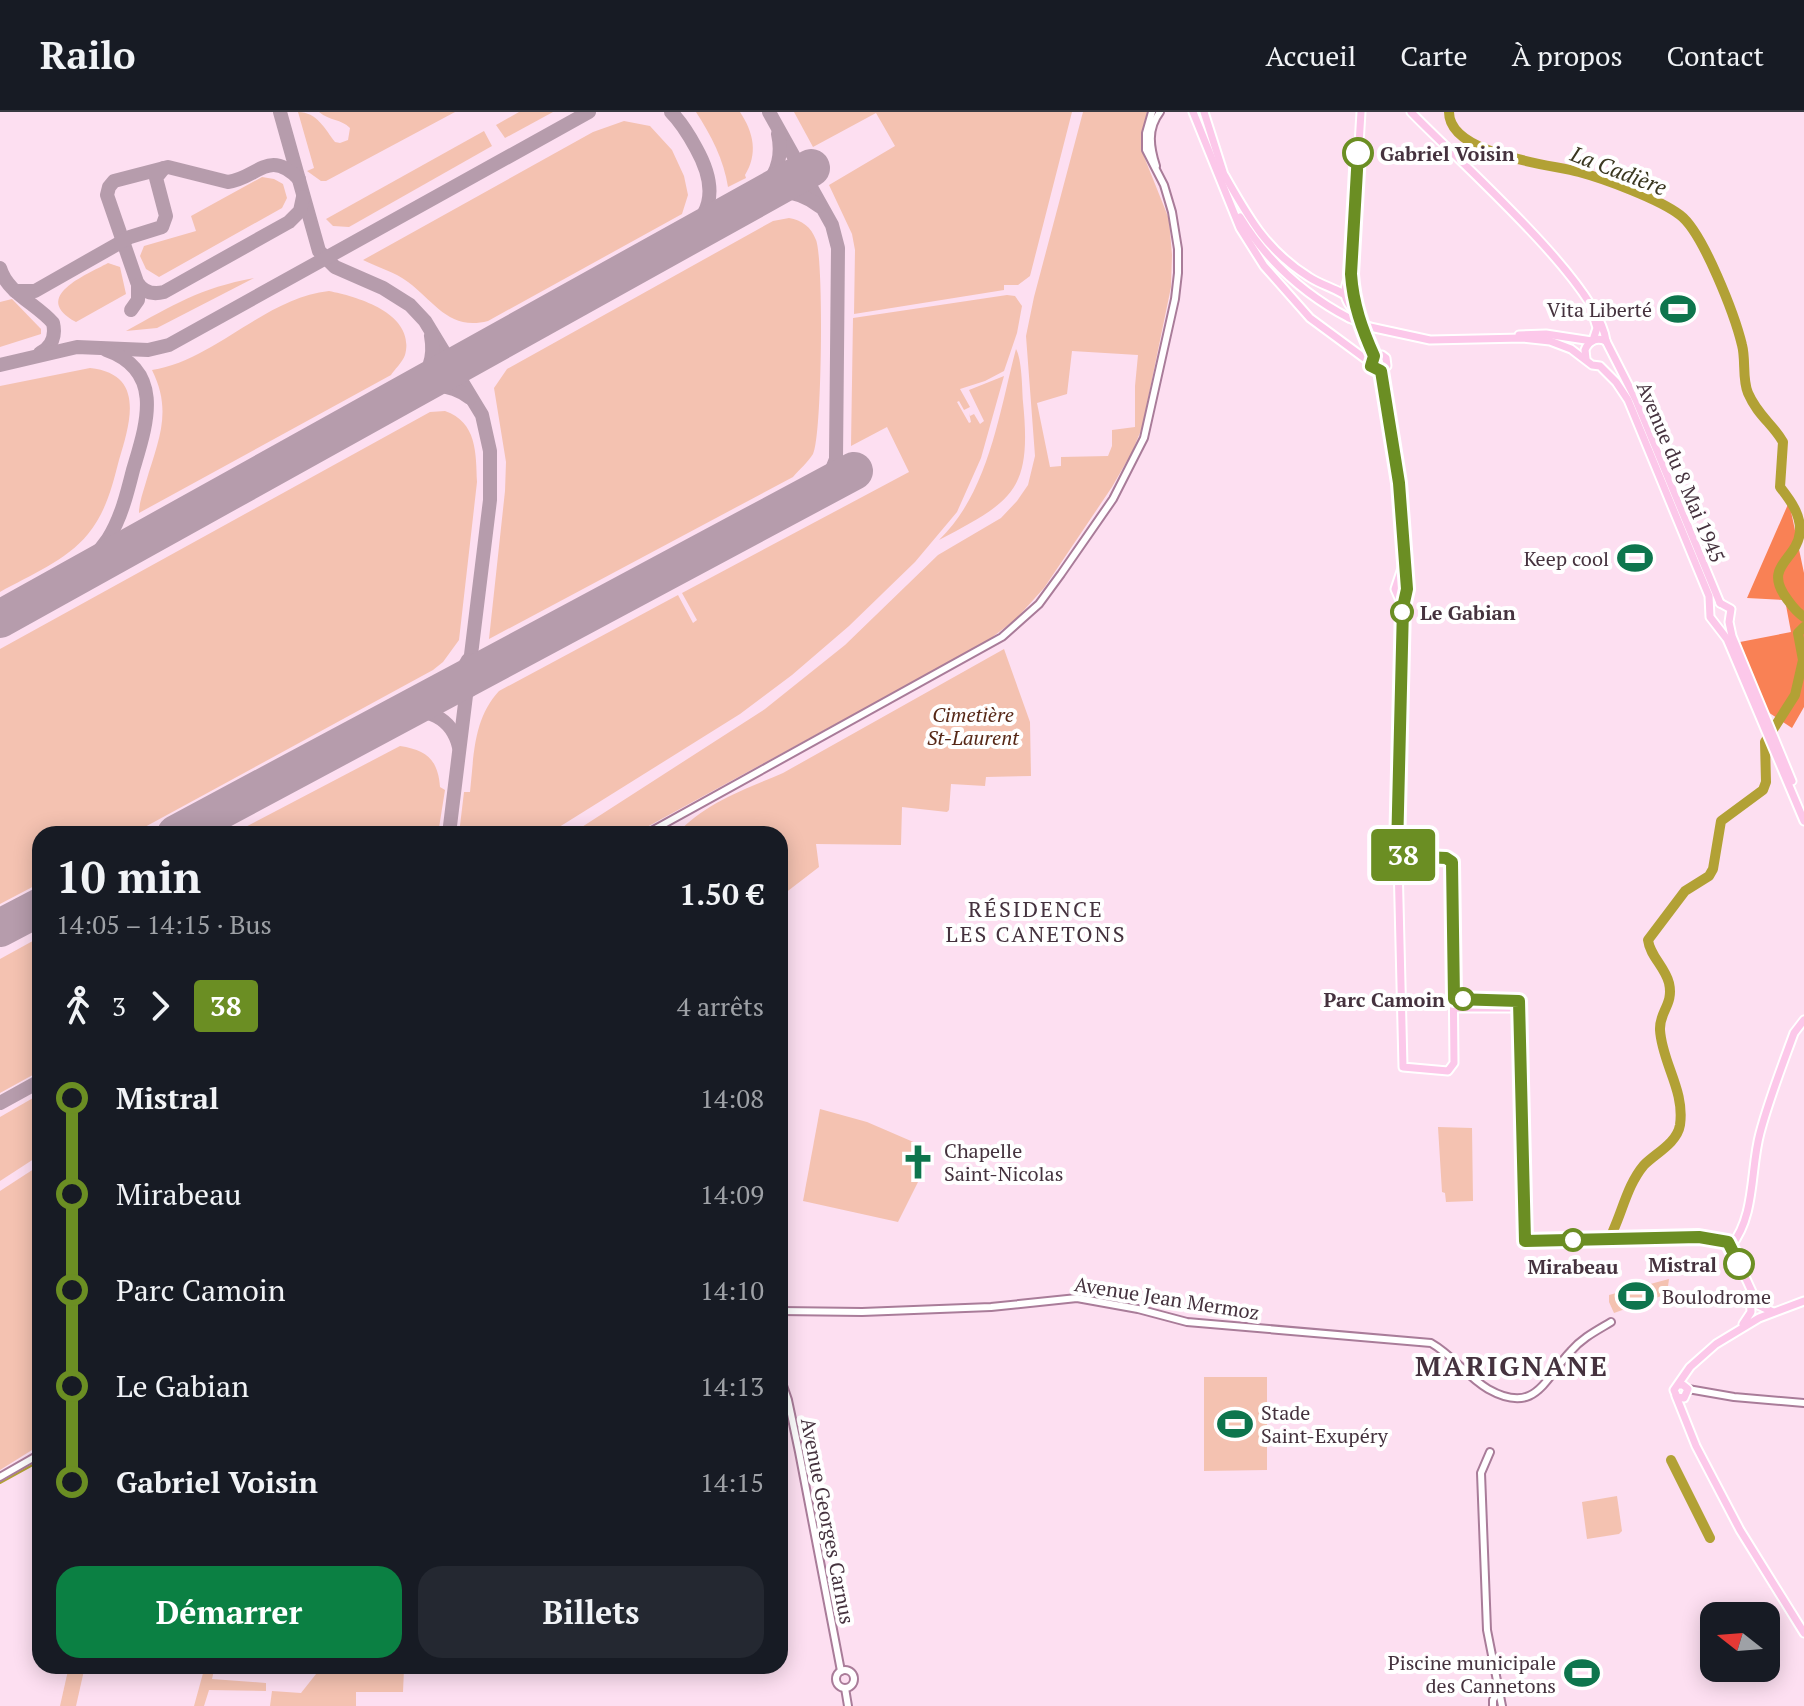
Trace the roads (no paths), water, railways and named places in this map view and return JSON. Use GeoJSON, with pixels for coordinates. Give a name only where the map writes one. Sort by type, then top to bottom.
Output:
{"type":"FeatureCollection","features":[{"type":"Feature","properties":{"kind":"main road"},"geometry":{"type":"LineString","coordinates":[[1193,112],[1204,133],[1224,191],[1253,251],[1310,318],[1372,360]]}},
{"type":"Feature","properties":{"kind":"main road"},"geometry":{"type":"LineString","coordinates":[[1204,112],[1229,191],[1255,241]]}},
{"type":"Feature","properties":{"kind":"main road"},"geometry":{"type":"LineString","coordinates":[[1353,316],[1354,302],[1349,278],[1361,112]]}},
{"type":"Feature","properties":{"kind":"main road"},"geometry":{"type":"LineString","coordinates":[[1224,191],[1255,241],[1297,285],[1370,327],[1430,340],[1523,338],[1550,341],[1571,349],[1587,361],[1600,366],[1606,364],[1612,354],[1603,325],[1566,270],[1411,112]]}},
{"type":"Feature","properties":{"kind":"main road"},"geometry":{"type":"LineString","coordinates":[[1225,176],[1256,229],[1277,252],[1310,277],[1341,291],[1354,302]]}},
{"type":"Feature","properties":{"kind":"main road"},"geometry":{"type":"LineString","coordinates":[[1341,291],[1349,278]]}},
{"type":"Feature","properties":{"kind":"main road"},"geometry":{"type":"LineString","coordinates":[[1579,289],[1597,328],[1585,350],[1587,361]]}},
{"type":"Feature","properties":{"kind":"main road"},"geometry":{"type":"LineString","coordinates":[[1341,291],[1374,369],[1381,371]]}},
{"type":"Feature","properties":{"kind":"main road"},"geometry":{"type":"LineString","coordinates":[[1477,340],[1546,334],[1606,341]]}},
{"type":"Feature","properties":{"kind":"main road"},"geometry":{"type":"LineString","coordinates":[[1372,360],[1379,354],[1386,358],[1387,366],[1381,371]]}},
{"type":"Feature","properties":{"kind":"main road","name":"Avenue du 8 Mai 1945"},"geometry":{"type":"LineString","coordinates":[[1612,354],[1636,400],[1720,603]]}},
{"type":"Feature","properties":{"kind":"main road","name":"Avenue du 8 Mai 1945"},"geometry":{"type":"LineString","coordinates":[[1600,366],[1625,394],[1644,433],[1709,596],[1711,608]]}},
{"type":"Feature","properties":{"kind":"main road"},"geometry":{"type":"LineString","coordinates":[[1381,371],[1399,483],[1404,560],[1401,589],[1400,855],[1403,1067],[1448,1071],[1453,1067],[1454,1003],[1449,860],[1417,861],[1400,855]]}},
{"type":"Feature","properties":{"kind":"main road"},"geometry":{"type":"LineString","coordinates":[[1766,725],[1732,636],[1729,622],[1731,609],[1720,603],[1711,608],[1711,620],[1719,625],[1804,809]]}},
{"type":"Feature","properties":{"kind":"main road"},"geometry":{"type":"LineString","coordinates":[[1719,625],[1729,622]]}},
{"type":"Feature","properties":{"kind":"main road"},"geometry":{"type":"LineString","coordinates":[[1775,746],[1804,821]]}},
{"type":"Feature","properties":{"kind":"main road"},"geometry":{"type":"LineString","coordinates":[[1454,1003],[1520,1004],[1525,1241],[1699,1237],[1723,1240],[1731,1246],[1757,1313]]}},
{"type":"Feature","properties":{"kind":"main road"},"geometry":{"type":"LineString","coordinates":[[1731,1246],[1740,1234],[1759,1136],[1794,1033],[1804,1020]]}},
{"type":"Feature","properties":{"kind":"main road"},"geometry":{"type":"LineString","coordinates":[[1804,1301],[1773,1312],[1757,1313],[1698,1359],[1685,1373],[1680,1411],[1740,1530],[1804,1633]]}},
{"type":"Feature","properties":{"kind":"street"},"geometry":{"type":"LineString","coordinates":[[660,826],[1002,637],[1039,604],[1113,499],[1144,438],[1178,273],[1175,228],[1168,198],[1146,150],[1146,133],[1152,112]]}},
{"type":"Feature","properties":{"kind":"street"},"geometry":{"type":"LineString","coordinates":[[1158,173],[1150,139],[1160,112]]}},
{"type":"Feature","properties":{"kind":"street","name":"Avenue Jean Mermoz"},"geometry":{"type":"LineString","coordinates":[[788,1311],[991,1307],[1077,1298],[1187,1322],[1431,1343],[1449,1353],[1473,1380],[1498,1394],[1515,1399],[1542,1389],[1580,1342],[1611,1322]]}},
{"type":"Feature","properties":{"kind":"street"},"geometry":{"type":"LineString","coordinates":[[1683,1391],[1804,1403]]}},
{"type":"Feature","properties":{"kind":"street","name":"Avenue Georges Carnus"},"geometry":{"type":"LineString","coordinates":[[788,1400],[841,1671]]}},
{"type":"Feature","properties":{"kind":"street"},"geometry":{"type":"LineString","coordinates":[[1490,1452],[1481,1473],[1483,1548],[1487,1630],[1502,1706]]}},
{"type":"Feature","properties":{"kind":"street"},"geometry":{"type":"LineString","coordinates":[[0,1477],[32,1459]]}},
{"type":"Feature","properties":{"kind":"street"},"geometry":{"type":"LineString","coordinates":[[848,1670],[854,1677],[852,1684],[845,1688],[836,1683],[836,1675],[848,1670]]}},
{"type":"Feature","properties":{"kind":"street"},"geometry":{"type":"LineString","coordinates":[[845,1688],[848,1706]]}},
{"type":"Feature","properties":{"kind":"street"},"geometry":{"type":"LineString","coordinates":[[1493,1706],[1499,1690]]}},
{"type":"Feature","properties":{"kind":"waterway","name":"La Cadière"},"geometry":{"type":"LineString","coordinates":[[1449,112],[1453,127],[1482,148],[1617,184],[1671,209],[1689,224],[1708,256],[1733,315],[1743,351],[1748,393],[1783,442],[1780,487],[1797,513],[1800,532],[1798,542],[1779,571],[1778,578],[1787,599],[1804,617]]}},
{"type":"Feature","properties":{"kind":"waterway","name":"La Cadière"},"geometry":{"type":"LineString","coordinates":[[1613,1231],[1638,1172],[1670,1142],[1680,1125],[1679,1100],[1660,1030],[1670,997],[1669,983],[1648,940],[1685,891],[1709,876],[1713,869],[1721,821],[1763,790],[1766,782],[1765,742],[1795,695],[1803,660],[1798,633],[1804,627]]}},
{"type":"Feature","properties":{"kind":"waterway","name":"La Cadière"},"geometry":{"type":"LineString","coordinates":[[1671,1460],[1710,1538]]}},
{"type":"Feature","properties":{"kind":"waterway"},"geometry":{"type":"LineString","coordinates":[[0,1483],[32,1465]]}},
{"type":"Feature","properties":{"kind":"place","name":"Gabriel Voisin"},"geometry":{"type":"Point","coordinates":[1358,153]}},
{"type":"Feature","properties":{"kind":"place","name":"Vita Liberté"},"geometry":{"type":"Point","coordinates":[1678,309]}},
{"type":"Feature","properties":{"kind":"place","name":"Keep cool"},"geometry":{"type":"Point","coordinates":[1635,558]}},
{"type":"Feature","properties":{"kind":"place","name":"Le Gabian"},"geometry":{"type":"Point","coordinates":[1402,612]}},
{"type":"Feature","properties":{"kind":"place","name":"Parc Camoin"},"geometry":{"type":"Point","coordinates":[1463,999]}},
{"type":"Feature","properties":{"kind":"place","name":"Chapelle Saint-Nicolas"},"geometry":{"type":"Point","coordinates":[918,1162]}},
{"type":"Feature","properties":{"kind":"place","name":"Mirabeau"},"geometry":{"type":"Point","coordinates":[1573,1240]}},
{"type":"Feature","properties":{"kind":"place","name":"Mistral"},"geometry":{"type":"Point","coordinates":[1739,1264]}},
{"type":"Feature","properties":{"kind":"place","name":"Boulodrome"},"geometry":{"type":"Point","coordinates":[1636,1296]}},
{"type":"Feature","properties":{"kind":"place","name":"Stade Saint-Exupéry"},"geometry":{"type":"Point","coordinates":[1235,1424]}},
{"type":"Feature","properties":{"kind":"place","name":"Piscine municipale des Cannetons"},"geometry":{"type":"Point","coordinates":[1582,1673]}},
{"type":"Feature","properties":{"kind":"district","name":"RÉSIDENCE LES CANETONS"},"geometry":{"type":"Point","coordinates":[1036,920]}},
{"type":"Feature","properties":{"kind":"district","name":"MARIGNANE"},"geometry":{"type":"Point","coordinates":[1512,1365]}},
{"type":"Feature","properties":{"kind":"park label","name":"Cimetière St-Laurent"},"geometry":{"type":"Point","coordinates":[973,726]}}]}
